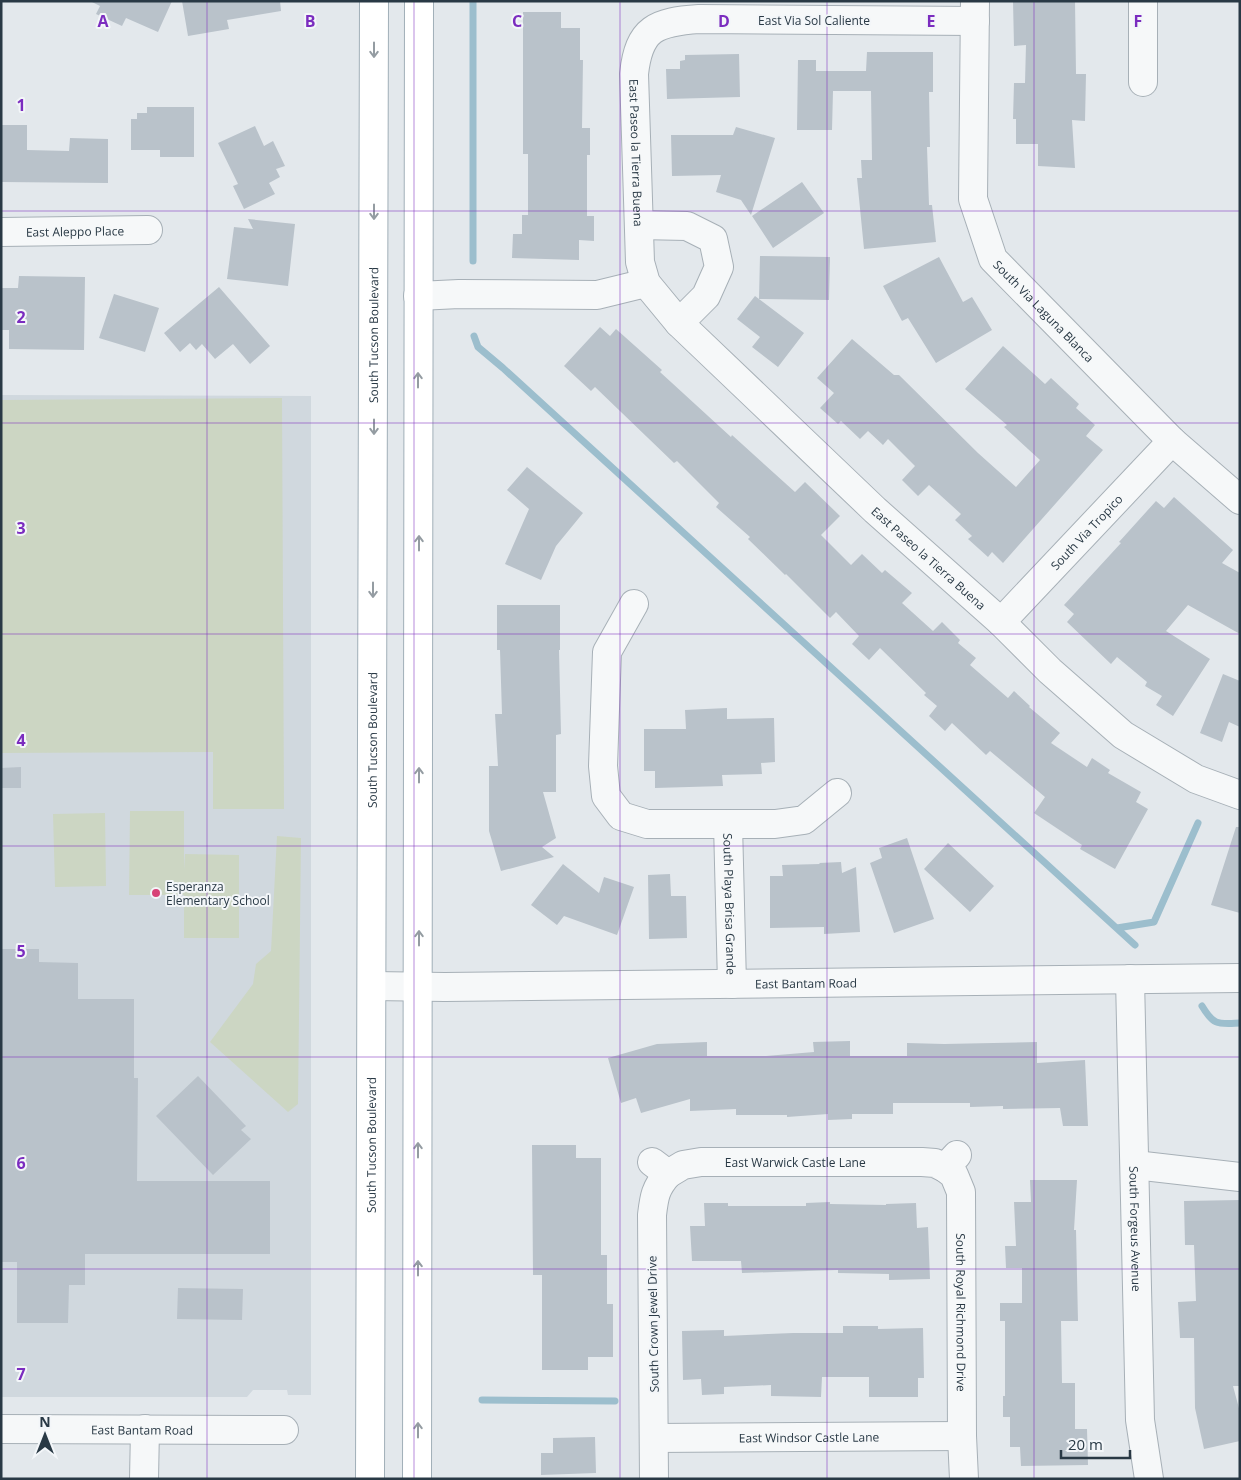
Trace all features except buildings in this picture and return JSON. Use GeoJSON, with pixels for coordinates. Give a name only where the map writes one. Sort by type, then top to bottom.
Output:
{"type":"FeatureCollection","features":[{"type":"Feature","properties":{"kind":"main road","name":"South Tucson Boulevard"},"geometry":{"type":"LineString","coordinates":[[370,1479],[374,1]]}},
{"type":"Feature","properties":{"kind":"main road"},"geometry":{"type":"LineString","coordinates":[[417,1479],[419,1]]}},
{"type":"Feature","properties":{"kind":"street"},"geometry":{"type":"LineString","coordinates":[[1143,1],[1143,82]]}},
{"type":"Feature","properties":{"kind":"street","name":"East Via Sol Caliente"},"geometry":{"type":"LineString","coordinates":[[644,29],[668,23],[699,19],[975,11]]}},
{"type":"Feature","properties":{"kind":"street","name":"South Via Laguna Blanca"},"geometry":{"type":"LineString","coordinates":[[975,11],[974,199],[994,259],[1172,441],[1240,500]]}},
{"type":"Feature","properties":{"kind":"street","name":"East Paseo la Tierra Buena"},"geometry":{"type":"LineString","coordinates":[[644,29],[636,58],[634,74],[640,262],[646,283],[679,323],[875,510],[1000,622],[1050,671],[1123,734],[1196,779],[1240,795]]}},
{"type":"Feature","properties":{"kind":"street"},"geometry":{"type":"LineString","coordinates":[[639,225],[687,226],[713,239],[719,267],[706,296],[679,323]]}},
{"type":"Feature","properties":{"kind":"street","name":"East Aleppo Place"},"geometry":{"type":"LineString","coordinates":[[1,232],[148,230]]}},
{"type":"Feature","properties":{"kind":"street"},"geometry":{"type":"LineString","coordinates":[[418,296],[459,294],[597,295],[646,283]]}},
{"type":"Feature","properties":{"kind":"street","name":"South Via Tropico"},"geometry":{"type":"LineString","coordinates":[[1000,622],[1172,441]]}},
{"type":"Feature","properties":{"kind":"street","name":"South Playa Brisa Grande"},"geometry":{"type":"LineString","coordinates":[[634,604],[606,652],[603,766],[606,796],[614,818],[621,816],[647,824],[775,824],[804,820],[837,793]]}},
{"type":"Feature","properties":{"kind":"street","name":"South Playa Brisa Grande"},"geometry":{"type":"LineString","coordinates":[[728,824],[732,984]]}},
{"type":"Feature","properties":{"kind":"street","name":"East Bantam Road"},"geometry":{"type":"LineString","coordinates":[[372,986],[445,988],[1240,978]]}},
{"type":"Feature","properties":{"kind":"street","name":"South Forgeus Avenue"},"geometry":{"type":"LineString","coordinates":[[1130,979],[1140,1420],[1149,1479]]}},
{"type":"Feature","properties":{"kind":"street","name":"East Warwick Castle Lane"},"geometry":{"type":"LineString","coordinates":[[660,1168],[673,1169],[701,1162],[935,1163],[951,1161]]}},
{"type":"Feature","properties":{"kind":"street","name":"South Royal Richmond Drive"},"geometry":{"type":"LineString","coordinates":[[951,1161],[961,1192],[962,1436],[964,1479]]}},
{"type":"Feature","properties":{"kind":"street"},"geometry":{"type":"LineString","coordinates":[[1135,1166],[1240,1177]]}},
{"type":"Feature","properties":{"kind":"street","name":"South Crown Jewel Drive"},"geometry":{"type":"LineString","coordinates":[[654,1479],[652,1216],[655,1194],[660,1182],[660,1168]]}},
{"type":"Feature","properties":{"kind":"street","name":"East Bantam Road"},"geometry":{"type":"LineString","coordinates":[[1,1429],[284,1430]]}},
{"type":"Feature","properties":{"kind":"street"},"geometry":{"type":"LineString","coordinates":[[144,1479],[145,1430]]}},
{"type":"Feature","properties":{"kind":"street","name":"East Windsor Castle Lane"},"geometry":{"type":"LineString","coordinates":[[655,1438],[962,1436]]}},
{"type":"Feature","properties":{"kind":"shaded area","name":"Esperanza Elementary School"},"geometry":{"type":"Polygon","coordinates":[[[1,395],[311,396],[311,1395],[288,1395],[287,1390],[253,1390],[247,1397],[1,1397],[1,395]]]}},
{"type":"Feature","properties":{"kind":"green space"},"geometry":{"type":"Polygon","coordinates":[[[282,398],[284,809],[213,809],[213,752],[1,753],[1,400],[282,398]]]}},
{"type":"Feature","properties":{"kind":"green space"},"geometry":{"type":"Polygon","coordinates":[[[130,811],[184,811],[184,870],[185,854],[239,855],[239,938],[184,938],[184,895],[129,895],[130,811]]]}},
{"type":"Feature","properties":{"kind":"green space"},"geometry":{"type":"Polygon","coordinates":[[[105,813],[106,886],[55,887],[53,814],[105,813]]]}},
{"type":"Feature","properties":{"kind":"green space"},"geometry":{"type":"Polygon","coordinates":[[[277,836],[301,838],[298,1104],[288,1112],[210,1042],[253,984],[256,964],[271,951],[277,836]]]}},
{"type":"Feature","properties":{"kind":"waterway"},"geometry":{"type":"LineString","coordinates":[[473,1],[473,261]]}},
{"type":"Feature","properties":{"kind":"waterway"},"geometry":{"type":"LineString","coordinates":[[474,336],[478,347],[1135,945]]}},
{"type":"Feature","properties":{"kind":"waterway"},"geometry":{"type":"LineString","coordinates":[[1117,928],[1154,922],[1198,823]]}},
{"type":"Feature","properties":{"kind":"waterway"},"geometry":{"type":"LineString","coordinates":[[1202,1006],[1210,1017],[1217,1022],[1226,1024],[1240,1023]]}},
{"type":"Feature","properties":{"kind":"waterway"},"geometry":{"type":"LineString","coordinates":[[482,1400],[615,1401]]}},
{"type":"Feature","properties":{"kind":"place","name":"Esperanza Elementary School"},"geometry":{"type":"Point","coordinates":[156,893]}}]}
